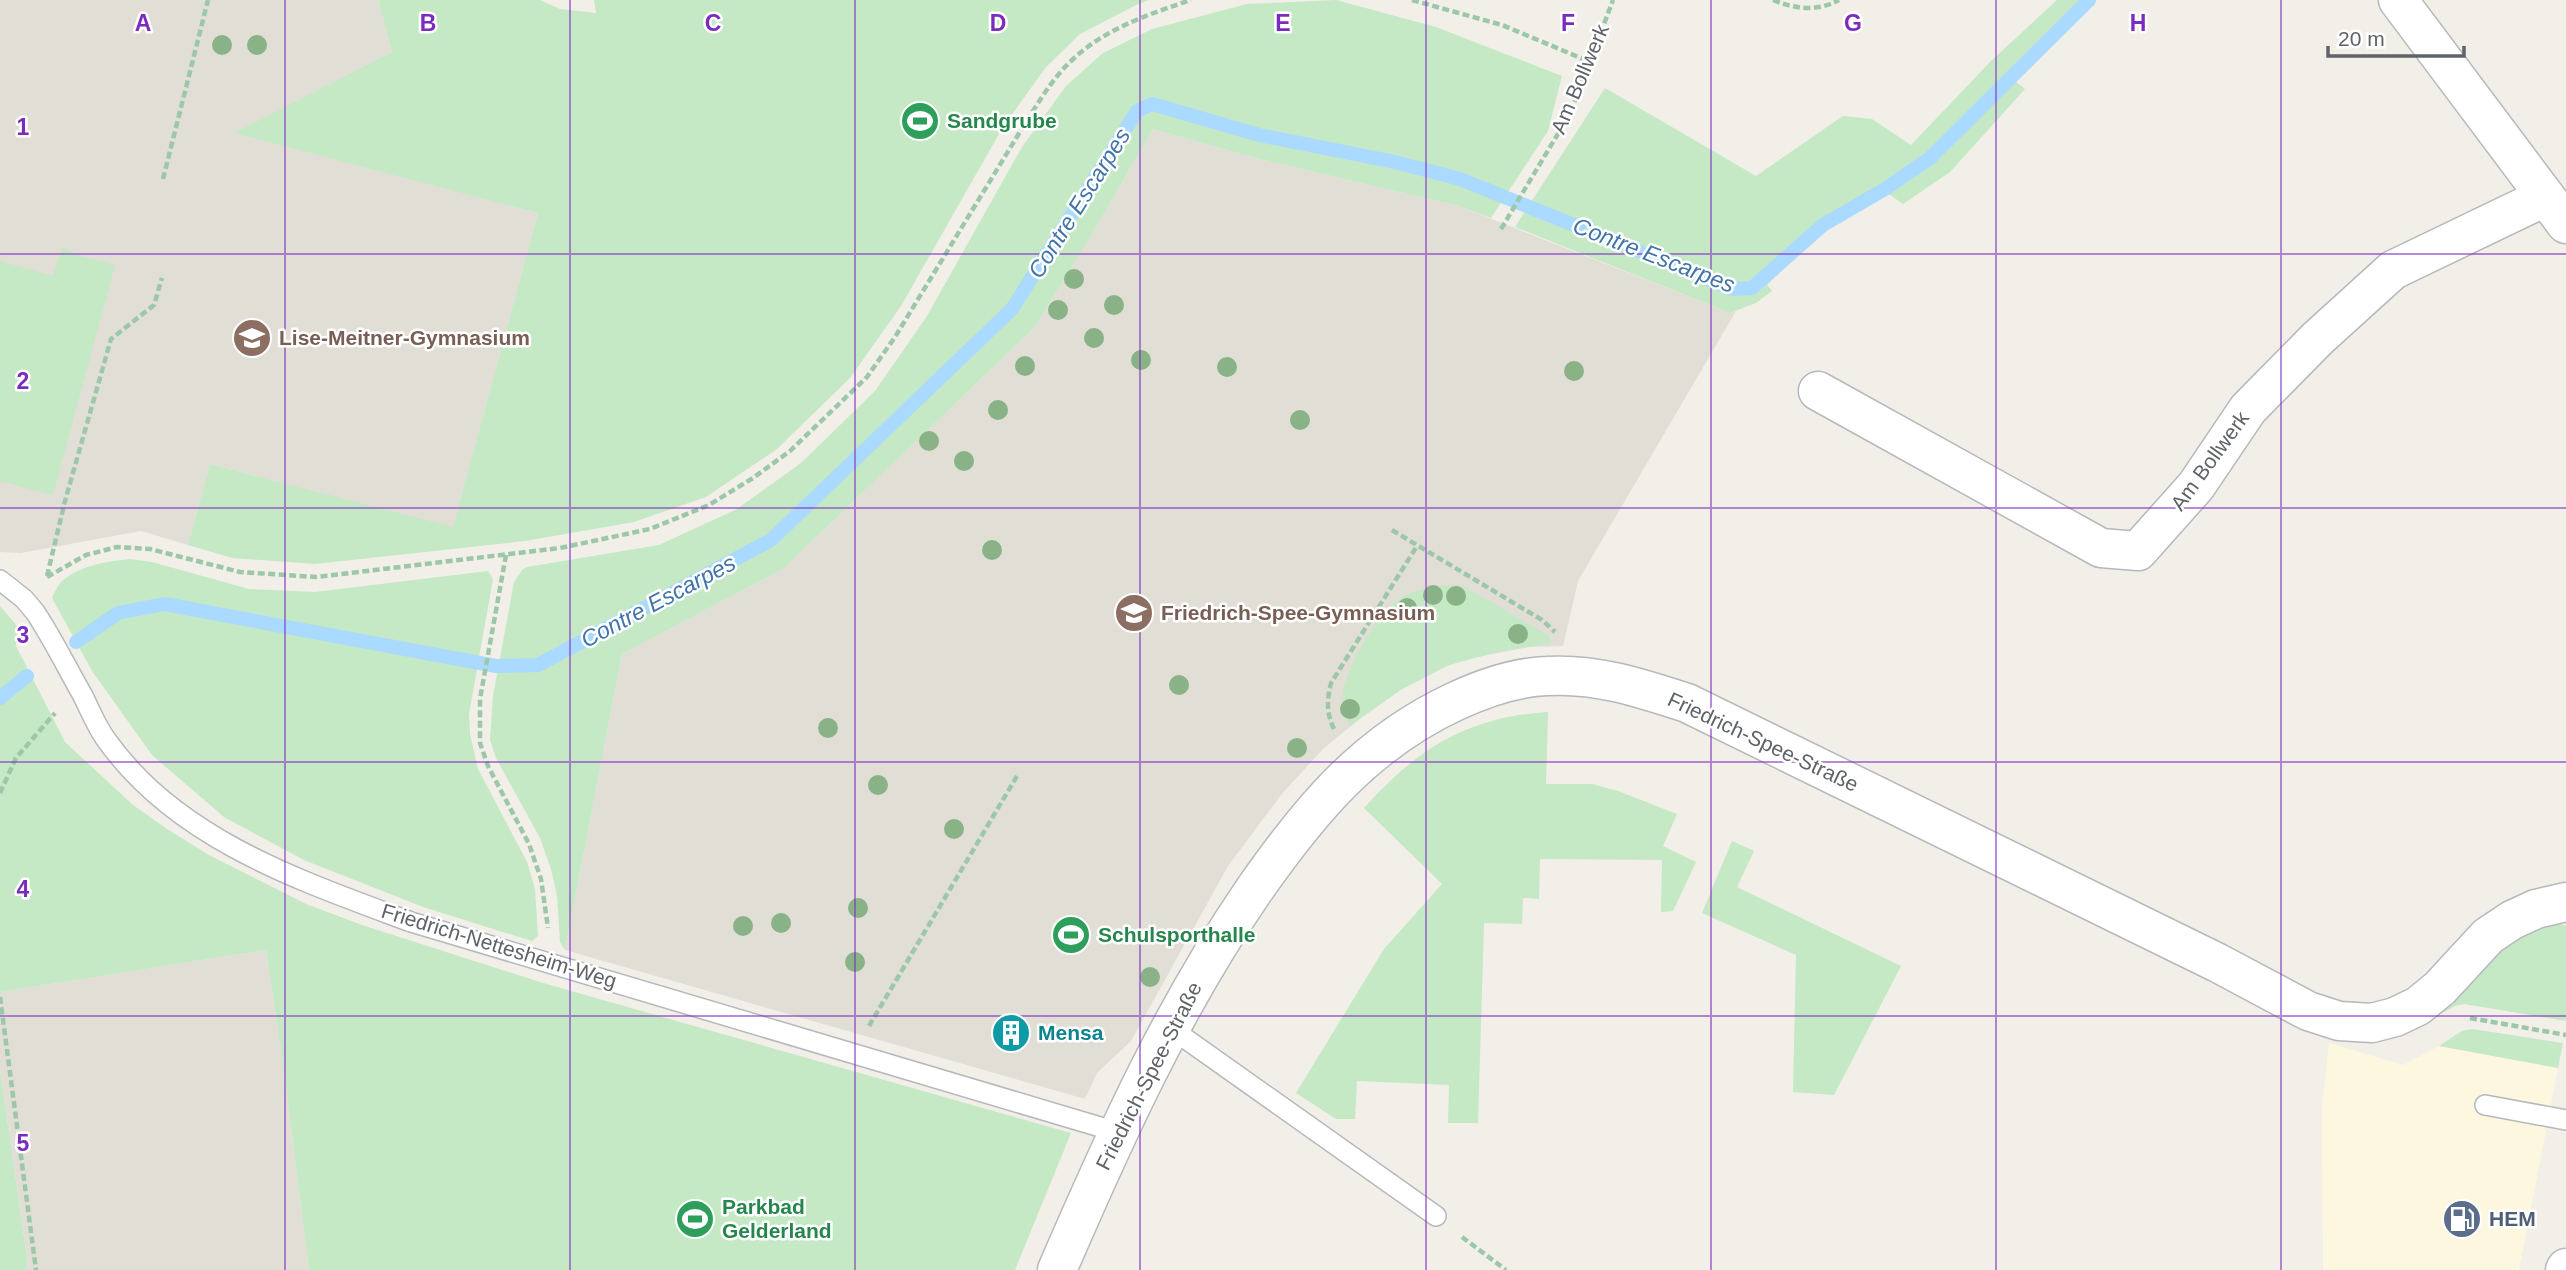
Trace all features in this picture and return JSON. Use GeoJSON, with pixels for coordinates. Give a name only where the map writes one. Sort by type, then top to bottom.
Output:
{"type":"FeatureCollection","features":[{"type":"Feature","properties":{"kind":"street","name":"Am Bollwerk"},"geometry":{"type":"LineString","coordinates":[[1818,391],[2101,548],[2138,551],[2196,486],[2248,409],[2317,338],[2393,270],[2556,210],[2398,0]]}},
{"type":"Feature","properties":{"kind":"street","name":"Friedrich-Spee-Straße"},"geometry":{"type":"LineString","coordinates":[[1057,1270],[1117,1132],[1169,1027],[1233,921],[1288,841],[1325,796],[1404,728],[1469,695],[1520,680],[1566,676],[1627,683],[1687,703],[2218,963],[2308,1011],[2339,1020],[2372,1023],[2395,1017],[2418,1006],[2440,988],[2488,936],[2512,920],[2536,909],[2566,902]]}},
{"type":"Feature","properties":{"kind":"lane","name":"Friedrich-Nettesheim-Weg"},"geometry":{"type":"LineString","coordinates":[[0,580],[24,599],[49,633],[104,736],[127,766],[158,795],[215,837],[296,879],[411,922],[1117,1132]]}},
{"type":"Feature","properties":{"kind":"lane"},"geometry":{"type":"LineString","coordinates":[[1169,1027],[1436,1216]]}},
{"type":"Feature","properties":{"kind":"lane"},"geometry":{"type":"LineString","coordinates":[[2485,1105],[2566,1120]]}},
{"type":"Feature","properties":{"kind":"path"},"geometry":{"type":"LineString","coordinates":[[163,179],[208,0]]}},
{"type":"Feature","properties":{"kind":"path"},"geometry":{"type":"LineString","coordinates":[[24,599],[47,577],[86,555],[117,547],[150,549],[240,572],[316,577],[506,555],[603,540],[676,519],[709,505],[754,478],[790,451],[867,377],[895,337],[1029,117],[1052,82],[1071,61],[1093,42],[1145,16],[1191,0]]}},
{"type":"Feature","properties":{"kind":"path"},"geometry":{"type":"LineString","coordinates":[[1412,0],[1502,25],[1588,61]]}},
{"type":"Feature","properties":{"kind":"path","name":"Am Bollwerk"},"geometry":{"type":"LineString","coordinates":[[1501,229],[1571,112],[1613,0]]}},
{"type":"Feature","properties":{"kind":"path"},"geometry":{"type":"LineString","coordinates":[[1773,0],[1797,8],[1816,8],[1839,0]]}},
{"type":"Feature","properties":{"kind":"path"},"geometry":{"type":"LineString","coordinates":[[47,577],[65,500],[111,339],[154,305],[162,278]]}},
{"type":"Feature","properties":{"kind":"path"},"geometry":{"type":"LineString","coordinates":[[1392,530],[1542,620],[1562,639],[1566,676]]}},
{"type":"Feature","properties":{"kind":"path"},"geometry":{"type":"LineString","coordinates":[[1359,764],[1332,727],[1327,702],[1331,683],[1417,546]]}},
{"type":"Feature","properties":{"kind":"path"},"geometry":{"type":"LineString","coordinates":[[506,555],[482,694],[480,743],[488,766],[529,844],[541,879],[548,916],[551,964]]}},
{"type":"Feature","properties":{"kind":"path"},"geometry":{"type":"LineString","coordinates":[[0,793],[16,758],[43,725],[58,710],[83,697]]}},
{"type":"Feature","properties":{"kind":"path"},"geometry":{"type":"LineString","coordinates":[[853,1054],[1017,776]]}},
{"type":"Feature","properties":{"kind":"path"},"geometry":{"type":"LineString","coordinates":[[0,997],[36,1270]]}},
{"type":"Feature","properties":{"kind":"path"},"geometry":{"type":"LineString","coordinates":[[2462,1019],[2482,1019],[2566,1035]]}},
{"type":"Feature","properties":{"kind":"path"},"geometry":{"type":"LineString","coordinates":[[1436,1216],[1506,1270]]}},
{"type":"Feature","properties":{"kind":"shaded area","name":"Lise-Meitner-Gymnasium"},"geometry":{"type":"Polygon","coordinates":[[[0,0],[378,0],[392,52],[235,133],[538,213],[453,528],[210,464],[188,545],[141,531],[21,553],[0,552],[0,0]]]}},
{"type":"Feature","properties":{"kind":"shaded area","name":"Friedrich-Spee-Gymnasium"},"geometry":{"type":"Polygon","coordinates":[[[1153,129],[1259,159],[1459,206],[1730,313],[1736,311],[1578,581],[1563,646],[1529,647],[1449,665],[1378,704],[1323,749],[1281,795],[1228,866],[1131,1041],[1097,1073],[1085,1099],[565,950],[622,654],[783,569],[1034,328],[1153,129]]]}},
{"type":"Feature","properties":{"kind":"shaded area"},"geometry":{"type":"Polygon","coordinates":[[[266,950],[309,1270],[24,1270],[28,1265],[0,1070],[0,992],[266,950]]]}},
{"type":"Feature","properties":{"kind":"shaded area"},"geometry":{"type":"Polygon","coordinates":[[[2329,1043],[2403,1065],[2439,1046],[2558,1068],[2519,1270],[2323,1270],[2322,1106],[2329,1043]]]}},
{"type":"Feature","properties":{"kind":"green space"},"geometry":{"type":"Polygon","coordinates":[[[378,0],[540,0],[560,9],[596,13],[594,0],[1149,0],[1080,34],[1046,67],[1003,127],[901,306],[850,378],[777,449],[706,497],[634,522],[525,541],[315,564],[232,558],[188,545],[210,464],[453,527],[538,213],[234,133],[392,52],[378,0]]]}},
{"type":"Feature","properties":{"kind":"green space"},"geometry":{"type":"Polygon","coordinates":[[[1336,0],[1436,27],[1562,76],[1548,131],[1491,218],[1459,206],[1259,159],[1153,129],[1034,328],[783,569],[622,654],[565,950],[560,942],[557,896],[551,869],[540,838],[496,758],[490,740],[493,696],[514,582],[522,570],[659,545],[737,509],[801,463],[875,391],[927,316],[1022,147],[1066,86],[1103,53],[1152,29],[1247,4],[1336,0]]]}},
{"type":"Feature","properties":{"kind":"green space"},"geometry":{"type":"Polygon","coordinates":[[[2057,0],[2093,0],[2011,78],[2025,89],[1950,172],[1903,204],[1886,192],[1824,229],[1767,285],[1772,291],[1756,303],[1730,313],[1515,227],[1605,88],[1756,176],[1843,116],[1872,119],[1911,145],[1991,61],[2057,0]]]}},
{"type":"Feature","properties":{"kind":"green space"},"geometry":{"type":"Polygon","coordinates":[[[62,248],[72,251],[72,254],[115,265],[53,495],[0,481],[0,261],[53,276],[62,248]]]}},
{"type":"Feature","properties":{"kind":"green space"},"geometry":{"type":"Polygon","coordinates":[[[130,559],[152,562],[249,589],[315,592],[488,571],[493,579],[469,714],[470,734],[478,769],[527,862],[535,889],[538,936],[532,941],[423,907],[304,860],[224,817],[152,755],[92,671],[52,598],[60,583],[75,572],[103,563],[130,559]]]}},
{"type":"Feature","properties":{"kind":"green space"},"geometry":{"type":"Polygon","coordinates":[[[1459,585],[1549,636],[1551,643],[1497,652],[1449,665],[1402,689],[1350,726],[1345,715],[1343,695],[1350,669],[1375,625],[1396,602],[1412,592],[1438,586],[1459,585]]]}},
{"type":"Feature","properties":{"kind":"green space"},"geometry":{"type":"Polygon","coordinates":[[[0,606],[17,626],[16,646],[65,742],[133,805],[167,829],[209,855],[306,904],[362,925],[543,983],[1071,1133],[1015,1270],[309,1270],[266,950],[0,992],[0,606]]]}},
{"type":"Feature","properties":{"kind":"green space"},"geometry":{"type":"Polygon","coordinates":[[[1548,712],[1546,784],[1592,784],[1677,814],[1663,846],[1696,862],[1673,911],[1661,912],[1662,860],[1540,859],[1539,899],[1523,898],[1522,924],[1484,923],[1478,1123],[1448,1123],[1449,1085],[1357,1081],[1355,1119],[1336,1119],[1296,1093],[1384,949],[1442,884],[1364,808],[1404,769],[1446,740],[1493,721],[1548,712]]]}},
{"type":"Feature","properties":{"kind":"green space"},"geometry":{"type":"Polygon","coordinates":[[[1732,841],[1754,851],[1737,887],[1901,966],[1834,1095],[1793,1092],[1796,955],[1702,913],[1732,841]]]}},
{"type":"Feature","properties":{"kind":"green space"},"geometry":{"type":"Polygon","coordinates":[[[2557,923],[2566,926],[2566,1021],[2464,1004],[2437,1016],[2506,947],[2539,928],[2557,923]]]}},
{"type":"Feature","properties":{"kind":"green space"},"geometry":{"type":"Polygon","coordinates":[[[2472,1029],[2563,1043],[2558,1068],[2439,1046],[2462,1031],[2472,1029]]]}},
{"type":"Feature","properties":{"kind":"green space"},"geometry":{"type":"Polygon","coordinates":[[[0,1070],[28,1265],[24,1270],[0,1270],[0,1070]]]}},
{"type":"Feature","properties":{"kind":"waterway","name":"Contre Escarpes"},"geometry":{"type":"LineString","coordinates":[[76,642],[118,613],[164,604],[496,666],[538,665],[771,540],[1012,309],[1137,111],[1152,104],[1259,135],[1395,162],[1460,179],[1732,289],[1752,288],[1823,225],[1885,189],[1930,158],[2089,0]]}},
{"type":"Feature","properties":{"kind":"waterway","name":"Contre Escarpes"},"geometry":{"type":"LineString","coordinates":[[0,698],[27,676]]}},
{"type":"Feature","properties":{"kind":"place","name":"Sandgrube"},"geometry":{"type":"Point","coordinates":[920,121]}},
{"type":"Feature","properties":{"kind":"place","name":"Lise-Meitner-Gymnasium"},"geometry":{"type":"Point","coordinates":[252,338]}},
{"type":"Feature","properties":{"kind":"place","name":"Friedrich-Spee-Gymnasium"},"geometry":{"type":"Point","coordinates":[1134,613]}},
{"type":"Feature","properties":{"kind":"place","name":"Schulsporthalle"},"geometry":{"type":"Point","coordinates":[1071,935]}},
{"type":"Feature","properties":{"kind":"place","name":"Mensa"},"geometry":{"type":"Point","coordinates":[1011,1033]}},
{"type":"Feature","properties":{"kind":"place","name":"Parkbad Gelderland"},"geometry":{"type":"Point","coordinates":[695,1219]}},
{"type":"Feature","properties":{"kind":"place","name":"HEM"},"geometry":{"type":"Point","coordinates":[2462,1219]}}]}
